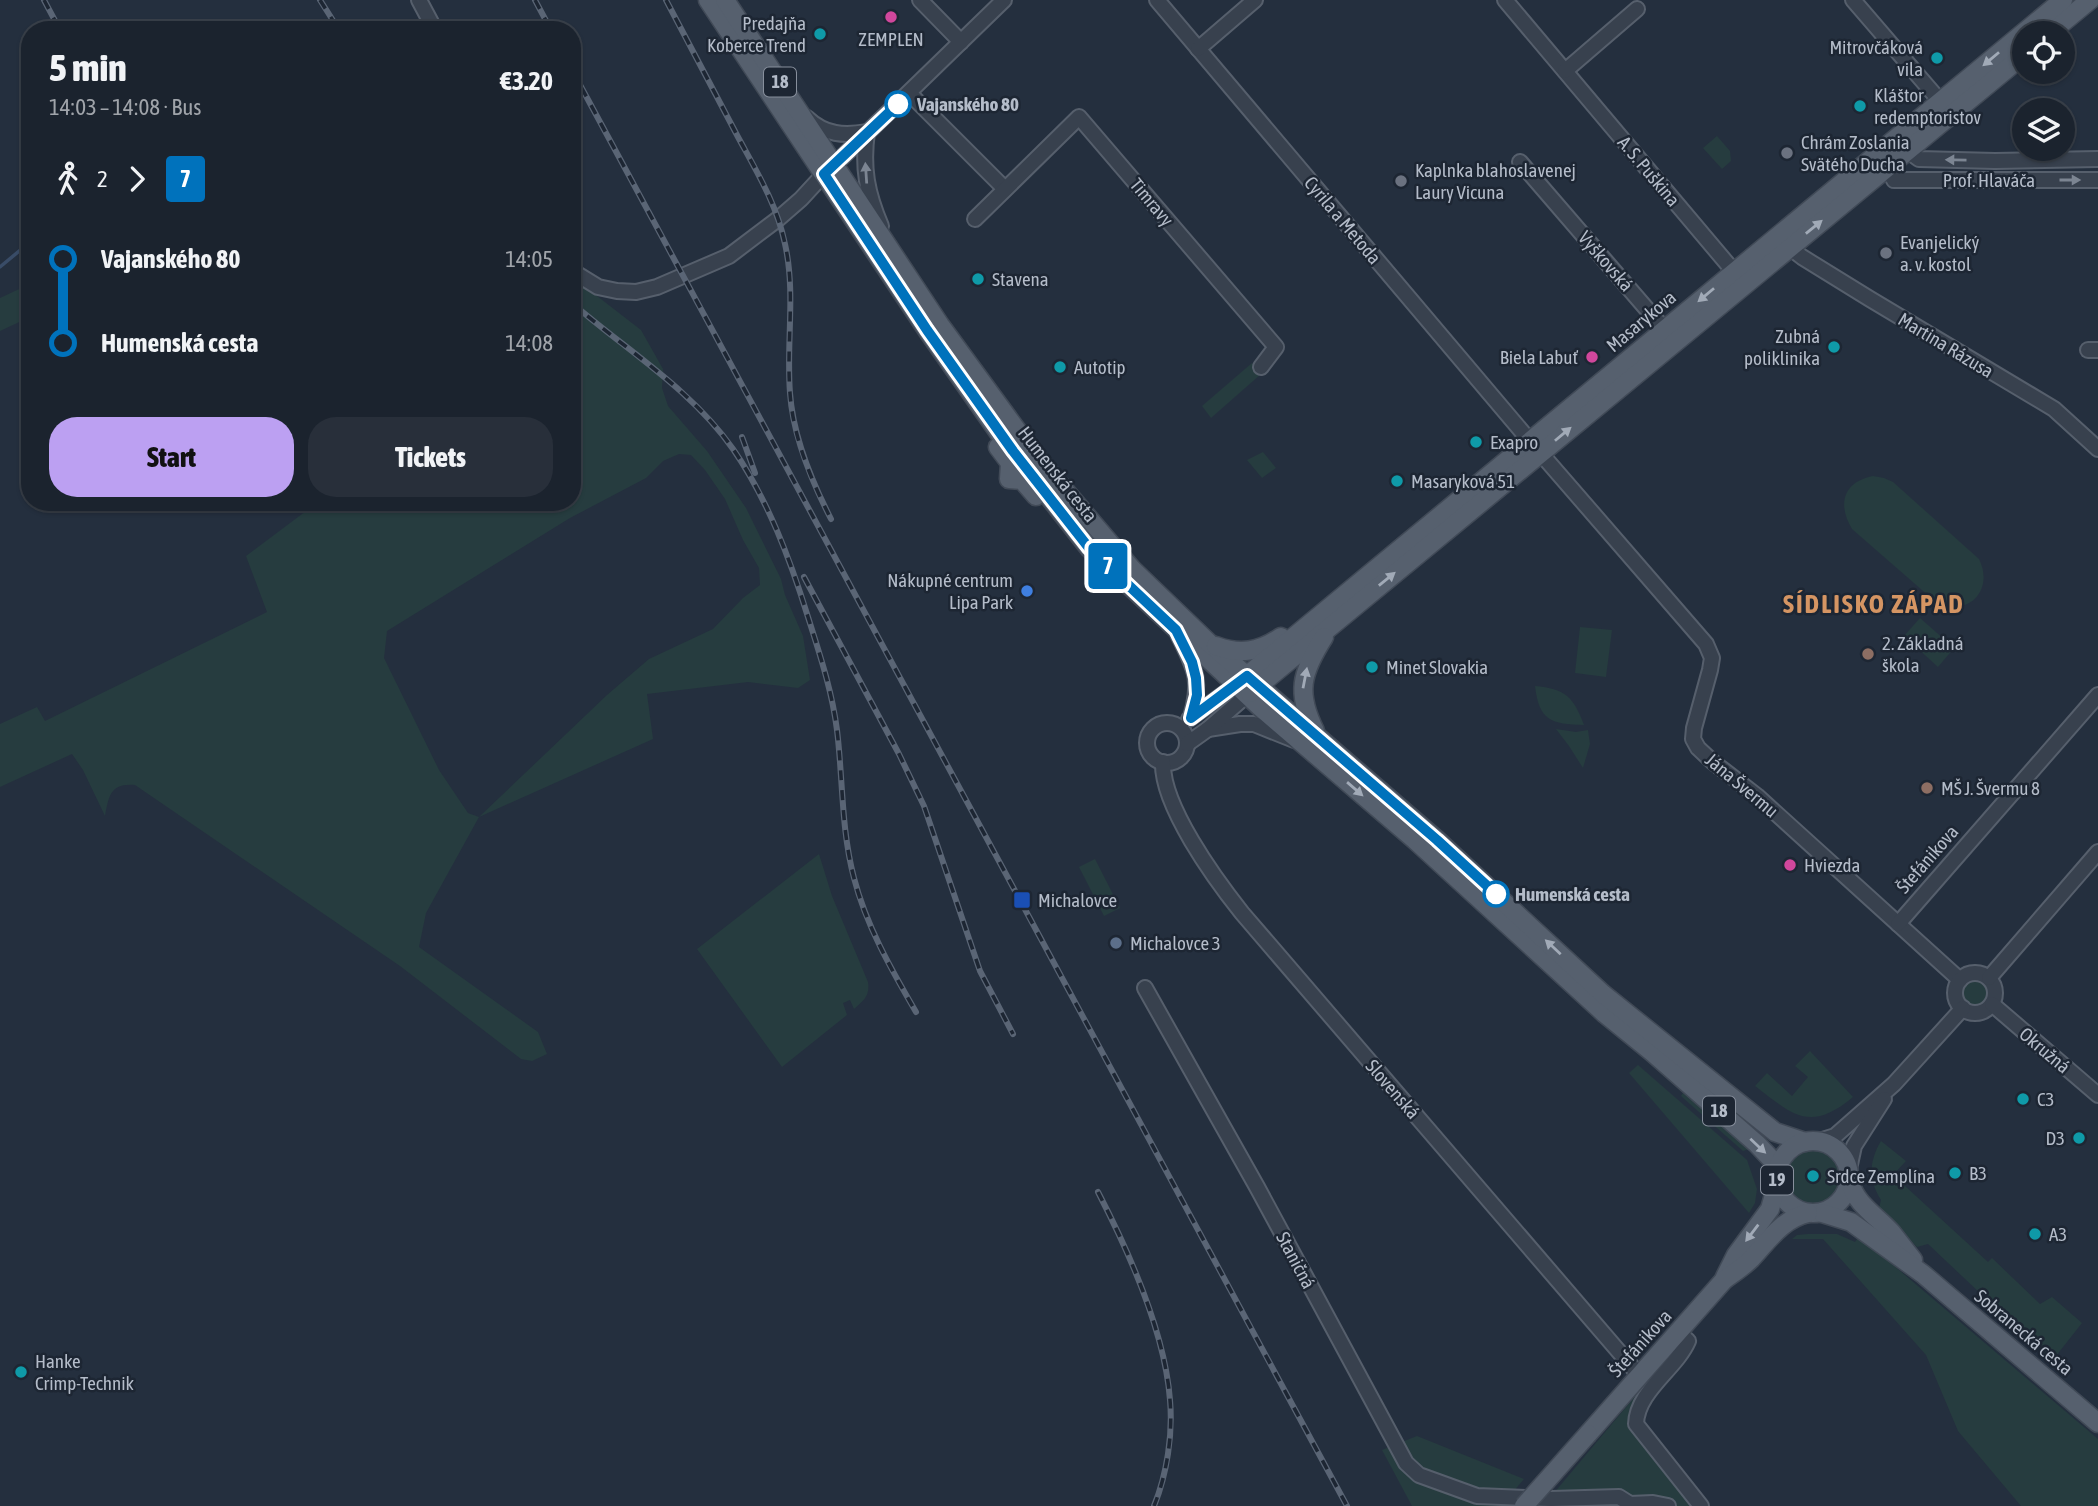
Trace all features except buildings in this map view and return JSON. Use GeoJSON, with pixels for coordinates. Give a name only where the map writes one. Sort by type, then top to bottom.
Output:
{"type":"FeatureCollection","features":[{"type":"Feature","properties":{"kind":"main road","name":"Humenská cesta"},"geometry":{"type":"LineString","coordinates":[[708,0],[1038,459],[1132,569],[1209,643],[1247,685]]}},
{"type":"Feature","properties":{"kind":"main road","name":"Humenská cesta"},"geometry":{"type":"LineString","coordinates":[[725,0],[792,102],[829,170],[927,330],[999,433],[998,447],[1010,463],[1009,479],[1022,480],[1039,500],[1054,503],[1089,548],[1176,630],[1247,685],[1311,741],[1604,1013],[1757,1144],[1773,1161],[1777,1180]]}},
{"type":"Feature","properties":{"kind":"main road","name":"Masarykova"},"geometry":{"type":"LineString","coordinates":[[1783,241],[1869,183],[1891,174],[1946,108],[2063,0]]}},
{"type":"Feature","properties":{"kind":"main road"},"geometry":{"type":"LineString","coordinates":[[2065,21],[2090,0]]}},
{"type":"Feature","properties":{"kind":"main road","name":"Masarykova"},"geometry":{"type":"LineString","coordinates":[[1247,685],[1314,618],[1535,446],[1783,241],[1889,145],[2012,63]]}},
{"type":"Feature","properties":{"kind":"main road","name":"Masarykova"},"geometry":{"type":"LineString","coordinates":[[1632,366],[1664,329],[1739,278]]}},
{"type":"Feature","properties":{"kind":"main road","name":"Masarykova"},"geometry":{"type":"LineString","coordinates":[[1247,685],[1334,622],[1535,446]]}},
{"type":"Feature","properties":{"kind":"main road"},"geometry":{"type":"LineString","coordinates":[[1209,643],[1230,651],[1258,650],[1314,618]]}},
{"type":"Feature","properties":{"kind":"main road"},"geometry":{"type":"LineString","coordinates":[[1311,741],[1303,699],[1303,683],[1308,663],[1334,622]]}},
{"type":"Feature","properties":{"kind":"main road","name":"Humenská cesta"},"geometry":{"type":"LineString","coordinates":[[1311,741],[1437,840],[1620,1009],[1775,1132],[1812,1142]]}},
{"type":"Feature","properties":{"kind":"main road","name":"19"},"geometry":{"type":"LineString","coordinates":[[1812,1142],[1838,1150],[1846,1162],[1849,1175],[1845,1196],[1841,1202],[1835,1207],[1790,1219],[1748,1261],[1724,1280],[1736,1255],[1770,1209],[1780,1163],[1787,1152],[1812,1142]]}},
{"type":"Feature","properties":{"kind":"main road","name":"Sobranecká cesta"},"geometry":{"type":"LineString","coordinates":[[1849,1175],[1852,1190],[1858,1200],[1891,1233],[1923,1274]]}},
{"type":"Feature","properties":{"kind":"main road","name":"19"},"geometry":{"type":"LineString","coordinates":[[1777,1180],[1786,1201],[1796,1209],[1815,1213]]}},
{"type":"Feature","properties":{"kind":"main road","name":"Sobranecká cesta"},"geometry":{"type":"LineString","coordinates":[[1815,1213],[1851,1222],[1923,1274],[2098,1423]]}},
{"type":"Feature","properties":{"kind":"main road","name":"Štefánikova"},"geometry":{"type":"LineString","coordinates":[[1524,1506],[1724,1280]]}},
{"type":"Feature","properties":{"kind":"street"},"geometry":{"type":"LineString","coordinates":[[419,0],[430,21]]}},
{"type":"Feature","properties":{"kind":"street"},"geometry":{"type":"LineString","coordinates":[[920,0],[961,42]]}},
{"type":"Feature","properties":{"kind":"street"},"geometry":{"type":"LineString","coordinates":[[581,277],[598,287],[636,292],[657,288],[729,256],[801,199],[1004,0]]}},
{"type":"Feature","properties":{"kind":"street","name":"Cyrila a Metoda"},"geometry":{"type":"LineString","coordinates":[[1157,0],[1535,446]]}},
{"type":"Feature","properties":{"kind":"street"},"geometry":{"type":"LineString","coordinates":[[1198,49],[1255,0]]}},
{"type":"Feature","properties":{"kind":"street","name":"A. S. Puškina"},"geometry":{"type":"LineString","coordinates":[[1505,0],[1739,278]]}},
{"type":"Feature","properties":{"kind":"street"},"geometry":{"type":"LineString","coordinates":[[1853,0],[1946,108]]}},
{"type":"Feature","properties":{"kind":"street"},"geometry":{"type":"LineString","coordinates":[[1565,71],[1637,9]]}},
{"type":"Feature","properties":{"kind":"street"},"geometry":{"type":"LineString","coordinates":[[909,93],[1004,188]]}},
{"type":"Feature","properties":{"kind":"street"},"geometry":{"type":"LineString","coordinates":[[792,102],[819,128],[834,134],[867,132]]}},
{"type":"Feature","properties":{"kind":"street","name":"Timravy"},"geometry":{"type":"LineString","coordinates":[[975,219],[1079,117],[1276,347],[1261,367]]}},
{"type":"Feature","properties":{"kind":"street"},"geometry":{"type":"LineString","coordinates":[[867,132],[867,186],[872,205],[895,257]]}},
{"type":"Feature","properties":{"kind":"street"},"geometry":{"type":"LineString","coordinates":[[1889,145],[1891,174]]}},
{"type":"Feature","properties":{"kind":"street","name":"Prof. Hlaváča"},"geometry":{"type":"LineString","coordinates":[[1889,145],[1908,151],[1919,159],[2098,159]]}},
{"type":"Feature","properties":{"kind":"street"},"geometry":{"type":"LineString","coordinates":[[1994,180],[1995,161]]}},
{"type":"Feature","properties":{"kind":"street","name":"Vyškovská"},"geometry":{"type":"LineString","coordinates":[[1520,162],[1664,329]]}},
{"type":"Feature","properties":{"kind":"street","name":"Prof. Hlaváča"},"geometry":{"type":"LineString","coordinates":[[1891,174],[1994,180],[2098,180]]}},
{"type":"Feature","properties":{"kind":"street","name":"Martina Rázusa"},"geometry":{"type":"LineString","coordinates":[[1783,241],[2054,409],[2098,449]]}},
{"type":"Feature","properties":{"kind":"street","name":"Jána Švermu"},"geometry":{"type":"LineString","coordinates":[[1535,446],[1706,643],[1712,658],[1694,728],[1693,739],[1698,748],[1756,796],[1960,980]]}},
{"type":"Feature","properties":{"kind":"street"},"geometry":{"type":"LineString","coordinates":[[1176,630],[1192,662],[1196,678],[1197,695],[1191,718]]}},
{"type":"Feature","properties":{"kind":"street"},"geometry":{"type":"LineString","coordinates":[[1177,725],[1247,685]]}},
{"type":"Feature","properties":{"kind":"street"},"geometry":{"type":"LineString","coordinates":[[1187,744],[1184,731],[1177,725],[1168,723],[1153,728],[1147,744],[1158,761],[1169,762],[1179,758],[1187,744],[1208,729],[1247,685]]}},
{"type":"Feature","properties":{"kind":"street","name":"Štefánikova"},"geometry":{"type":"LineString","coordinates":[[1898,923],[1988,820],[2016,800],[2032,770],[2098,695]]}},
{"type":"Feature","properties":{"kind":"street"},"geometry":{"type":"LineString","coordinates":[[1208,729],[1254,724],[1311,741]]}},
{"type":"Feature","properties":{"kind":"street","name":"Slovenská"},"geometry":{"type":"LineString","coordinates":[[1163,762],[1167,788],[1174,806],[1205,864],[1242,912],[1639,1376]]}},
{"type":"Feature","properties":{"kind":"street"},"geometry":{"type":"LineString","coordinates":[[2032,770],[2044,780]]}},
{"type":"Feature","properties":{"kind":"street"},"geometry":{"type":"LineString","coordinates":[[1988,820],[2000,831]]}},
{"type":"Feature","properties":{"kind":"street"},"geometry":{"type":"LineString","coordinates":[[1966,846],[1979,856]]}},
{"type":"Feature","properties":{"kind":"street"},"geometry":{"type":"LineString","coordinates":[[1989,978],[2098,852]]}},
{"type":"Feature","properties":{"kind":"street"},"geometry":{"type":"LineString","coordinates":[[1948,867],[1961,877]]}},
{"type":"Feature","properties":{"kind":"street"},"geometry":{"type":"LineString","coordinates":[[1974,973],[1989,978],[1995,993],[1992,1004],[1978,1013],[1963,1008],[1956,997],[1960,980],[1974,973]]}},
{"type":"Feature","properties":{"kind":"street","name":"Staničná"},"geometry":{"type":"LineString","coordinates":[[1145,988],[1257,1187],[1406,1463],[1419,1475],[1483,1501],[1619,1497],[1629,1505],[1653,1503],[1668,1506]]}},
{"type":"Feature","properties":{"kind":"street","name":"Okružná"},"geometry":{"type":"LineString","coordinates":[[1992,1004],[2098,1095]]}},
{"type":"Feature","properties":{"kind":"street"},"geometry":{"type":"LineString","coordinates":[[1812,1142],[1835,1136],[1894,1084],[1963,1008]]}},
{"type":"Feature","properties":{"kind":"street"},"geometry":{"type":"LineString","coordinates":[[1849,1175],[1854,1146],[1894,1084]]}},
{"type":"Feature","properties":{"kind":"street"},"geometry":{"type":"LineString","coordinates":[[1678,1332],[1688,1341],[1683,1352],[1643,1401],[1636,1420],[1638,1428],[1701,1506]]}},
{"type":"Feature","properties":{"kind":"green space"},"geometry":{"type":"Polygon","coordinates":[[[1717,136],[1730,151],[1731,161],[1722,169],[1703,148],[1717,136]]]}},
{"type":"Feature","properties":{"kind":"green space"},"geometry":{"type":"Polygon","coordinates":[[[581,284],[641,330],[663,369],[662,388],[668,406],[707,451],[746,508],[781,579],[803,636],[810,680],[798,688],[748,682],[647,694],[653,739],[479,817],[426,913],[419,947],[538,1032],[547,1054],[532,1061],[521,1059],[400,966],[135,785],[120,786],[112,792],[105,816],[83,770],[72,754],[0,787],[0,724],[37,707],[45,721],[267,612],[246,556],[306,511],[581,511],[581,284]],[[679,454],[663,461],[646,478],[570,518],[387,631],[384,658],[439,770],[468,813],[479,817],[607,695],[649,659],[713,629],[743,598],[760,585],[759,568],[725,499],[691,455],[679,454]]]}},
{"type":"Feature","properties":{"kind":"green space"},"geometry":{"type":"Polygon","coordinates":[[[21,288],[21,321],[0,331],[0,298],[21,288]]]}},
{"type":"Feature","properties":{"kind":"green space"},"geometry":{"type":"Polygon","coordinates":[[[1252,363],[1261,374],[1211,418],[1202,406],[1252,363]]]}},
{"type":"Feature","properties":{"kind":"green space"},"geometry":{"type":"Polygon","coordinates":[[[1263,452],[1276,468],[1262,478],[1247,460],[1263,452]]]}},
{"type":"Feature","properties":{"kind":"green space"},"geometry":{"type":"Polygon","coordinates":[[[1873,476],[1893,482],[1979,559],[1983,570],[1981,590],[1969,603],[1950,607],[1938,604],[1852,529],[1845,511],[1846,495],[1855,483],[1873,476]]]}},
{"type":"Feature","properties":{"kind":"green space"},"geometry":{"type":"Polygon","coordinates":[[[1920,618],[1954,648],[1938,667],[1904,636],[1920,618]]]}},
{"type":"Feature","properties":{"kind":"green space"},"geometry":{"type":"Polygon","coordinates":[[[1580,627],[1612,630],[1606,677],[1575,673],[1580,627]]]}},
{"type":"Feature","properties":{"kind":"green space"},"geometry":{"type":"Polygon","coordinates":[[[1535,686],[1554,689],[1567,696],[1576,707],[1584,725],[1563,723],[1549,718],[1540,707],[1535,686]]]}},
{"type":"Feature","properties":{"kind":"green space"},"geometry":{"type":"Polygon","coordinates":[[[1556,729],[1576,732],[1588,730],[1590,744],[1583,768],[1569,746],[1556,729]]]}},
{"type":"Feature","properties":{"kind":"green space"},"geometry":{"type":"Polygon","coordinates":[[[819,854],[832,896],[868,982],[868,991],[854,1009],[850,1000],[843,1003],[847,1015],[782,1067],[697,949],[819,854]]]}},
{"type":"Feature","properties":{"kind":"green space"},"geometry":{"type":"Polygon","coordinates":[[[1095,859],[1120,908],[1104,916],[1079,867],[1095,859]]]}},
{"type":"Feature","properties":{"kind":"green space"},"geometry":{"type":"Polygon","coordinates":[[[1975,978],[1985,982],[1989,992],[1985,1002],[1975,1006],[1965,1002],[1961,992],[1965,982],[1975,978]]]}},
{"type":"Feature","properties":{"kind":"green space"},"geometry":{"type":"Polygon","coordinates":[[[1810,1051],[1853,1097],[1825,1115],[1813,1117],[1791,1112],[1755,1086],[1767,1073],[1792,1096],[1808,1077],[1795,1066],[1810,1051]]]}},
{"type":"Feature","properties":{"kind":"green space"},"geometry":{"type":"Polygon","coordinates":[[[1638,1065],[1747,1160],[1757,1189],[1755,1203],[1749,1213],[1629,1073],[1638,1065]]]}},
{"type":"Feature","properties":{"kind":"green space"},"geometry":{"type":"Polygon","coordinates":[[[1683,1093],[1749,1149],[1743,1151],[1681,1096],[1683,1093]]]}},
{"type":"Feature","properties":{"kind":"green space"},"geometry":{"type":"Polygon","coordinates":[[[1881,1141],[1906,1161],[1893,1175],[1988,1262],[1992,1258],[2040,1304],[2052,1297],[2082,1323],[2052,1361],[1928,1244],[1917,1247],[1879,1208],[1881,1200],[1872,1178],[1872,1163],[1881,1141]]]}},
{"type":"Feature","properties":{"kind":"green space"},"geometry":{"type":"Polygon","coordinates":[[[1813,1151],[1823,1153],[1831,1159],[1837,1167],[1837,1187],[1831,1195],[1823,1201],[1813,1203],[1803,1201],[1795,1195],[1789,1187],[1787,1177],[1789,1167],[1795,1159],[1803,1153],[1813,1151]]]}},
{"type":"Feature","properties":{"kind":"green space"},"geometry":{"type":"Polygon","coordinates":[[[1837,1234],[1855,1242],[1859,1236],[2098,1439],[2098,1506],[2021,1506],[1958,1431],[1926,1355],[1823,1239],[1792,1239],[1797,1235],[1837,1234]]]}},
{"type":"Feature","properties":{"kind":"green space"},"geometry":{"type":"Polygon","coordinates":[[[1679,1344],[1630,1419],[1695,1506],[1543,1506],[1679,1344]]]}},
{"type":"Feature","properties":{"kind":"green space"},"geometry":{"type":"Polygon","coordinates":[[[1417,1436],[1524,1479],[1501,1506],[1412,1506],[1382,1450],[1417,1436]]]}},
{"type":"Feature","properties":{"kind":"waterway"},"geometry":{"type":"LineString","coordinates":[[0,267],[21,250]]}},
{"type":"Feature","properties":{"kind":"railway"},"geometry":{"type":"LineString","coordinates":[[44,0],[55,21]]}},
{"type":"Feature","properties":{"kind":"railway"},"geometry":{"type":"LineString","coordinates":[[320,0],[333,21]]}},
{"type":"Feature","properties":{"kind":"railway"},"geometry":{"type":"LineString","coordinates":[[535,0],[546,21]]}},
{"type":"Feature","properties":{"kind":"railway"},"geometry":{"type":"LineString","coordinates":[[666,0],[759,176],[772,202],[781,230],[790,281],[789,374],[792,409],[804,458],[831,519]]}},
{"type":"Feature","properties":{"kind":"railway"},"geometry":{"type":"LineString","coordinates":[[581,87],[1347,1506]]}},
{"type":"Feature","properties":{"kind":"railway"},"geometry":{"type":"LineString","coordinates":[[581,310],[698,407],[746,468],[767,509],[794,573],[829,687],[837,730],[844,823],[859,895],[880,946],[916,1012]]}},
{"type":"Feature","properties":{"kind":"railway"},"geometry":{"type":"LineString","coordinates":[[742,437],[755,473]]}},
{"type":"Feature","properties":{"kind":"railway"},"geometry":{"type":"LineString","coordinates":[[804,577],[924,806],[980,971],[1013,1034]]}},
{"type":"Feature","properties":{"kind":"railway"},"geometry":{"type":"LineString","coordinates":[[1098,1192],[1144,1293],[1167,1374],[1171,1413],[1170,1440],[1166,1467],[1154,1506]]}},
{"type":"Feature","properties":{"kind":"bus line","name":"7"},"geometry":{"type":"LineString","coordinates":[[898,104],[824,174],[999,433],[1089,548],[1176,630],[1195,671],[1197,695],[1191,718],[1247,676],[1496,894]]}},
{"type":"Feature","properties":{"kind":"place","name":"ZEMPLEN"},"geometry":{"type":"Point","coordinates":[891,17]}},
{"type":"Feature","properties":{"kind":"place","name":"Predajňa Koberce Trend"},"geometry":{"type":"Point","coordinates":[820,34]}},
{"type":"Feature","properties":{"kind":"place","name":"Mitrovčáková vila"},"geometry":{"type":"Point","coordinates":[1937,58]}},
{"type":"Feature","properties":{"kind":"place","name":"Vajanského 80"},"geometry":{"type":"Point","coordinates":[898,104]}},
{"type":"Feature","properties":{"kind":"place","name":"Kláštor redemptoristov"},"geometry":{"type":"Point","coordinates":[1860,106]}},
{"type":"Feature","properties":{"kind":"place","name":"Chrám Zoslania Svätého Ducha"},"geometry":{"type":"Point","coordinates":[1787,153]}},
{"type":"Feature","properties":{"kind":"place","name":"Kaplnka blahoslavenej Laury Vicuna"},"geometry":{"type":"Point","coordinates":[1401,181]}},
{"type":"Feature","properties":{"kind":"place","name":"Evanjelický a. v. kostol"},"geometry":{"type":"Point","coordinates":[1886,253]}},
{"type":"Feature","properties":{"kind":"place","name":"Stavena"},"geometry":{"type":"Point","coordinates":[978,279]}},
{"type":"Feature","properties":{"kind":"place","name":"Zubná poliklinika"},"geometry":{"type":"Point","coordinates":[1834,347]}},
{"type":"Feature","properties":{"kind":"place","name":"Biela Labuť"},"geometry":{"type":"Point","coordinates":[1592,357]}},
{"type":"Feature","properties":{"kind":"place","name":"Autotip"},"geometry":{"type":"Point","coordinates":[1060,367]}},
{"type":"Feature","properties":{"kind":"place","name":"Exapro"},"geometry":{"type":"Point","coordinates":[1476,442]}},
{"type":"Feature","properties":{"kind":"place","name":"Masaryková 51"},"geometry":{"type":"Point","coordinates":[1397,481]}},
{"type":"Feature","properties":{"kind":"place","name":"Nákupné centrum Lipa Park"},"geometry":{"type":"Point","coordinates":[1027,591]}},
{"type":"Feature","properties":{"kind":"place","name":"2. Základná škola"},"geometry":{"type":"Point","coordinates":[1868,654]}},
{"type":"Feature","properties":{"kind":"place","name":"Minet Slovakia"},"geometry":{"type":"Point","coordinates":[1372,667]}},
{"type":"Feature","properties":{"kind":"place","name":"MŠ J. Švermu 8"},"geometry":{"type":"Point","coordinates":[1927,788]}},
{"type":"Feature","properties":{"kind":"place","name":"Hviezda"},"geometry":{"type":"Point","coordinates":[1790,865]}},
{"type":"Feature","properties":{"kind":"place","name":"Humenská cesta"},"geometry":{"type":"Point","coordinates":[1496,894]}},
{"type":"Feature","properties":{"kind":"place","name":"Michalovce"},"geometry":{"type":"Point","coordinates":[1022,900]}},
{"type":"Feature","properties":{"kind":"place","name":"Michalovce 3"},"geometry":{"type":"Point","coordinates":[1116,943]}},
{"type":"Feature","properties":{"kind":"place","name":"C3"},"geometry":{"type":"Point","coordinates":[2023,1099]}},
{"type":"Feature","properties":{"kind":"place","name":"D3"},"geometry":{"type":"Point","coordinates":[2079,1138]}},
{"type":"Feature","properties":{"kind":"place","name":"B3"},"geometry":{"type":"Point","coordinates":[1955,1173]}},
{"type":"Feature","properties":{"kind":"place","name":"Srdce Zemplína"},"geometry":{"type":"Point","coordinates":[1813,1176]}},
{"type":"Feature","properties":{"kind":"place","name":"A3"},"geometry":{"type":"Point","coordinates":[2035,1234]}},
{"type":"Feature","properties":{"kind":"place","name":"Hanke Crimp-Technik"},"geometry":{"type":"Point","coordinates":[21,1372]}},
{"type":"Feature","properties":{"kind":"district","name":"SÍDLISKO ZÁPAD"},"geometry":{"type":"Point","coordinates":[1874,604]}}]}
